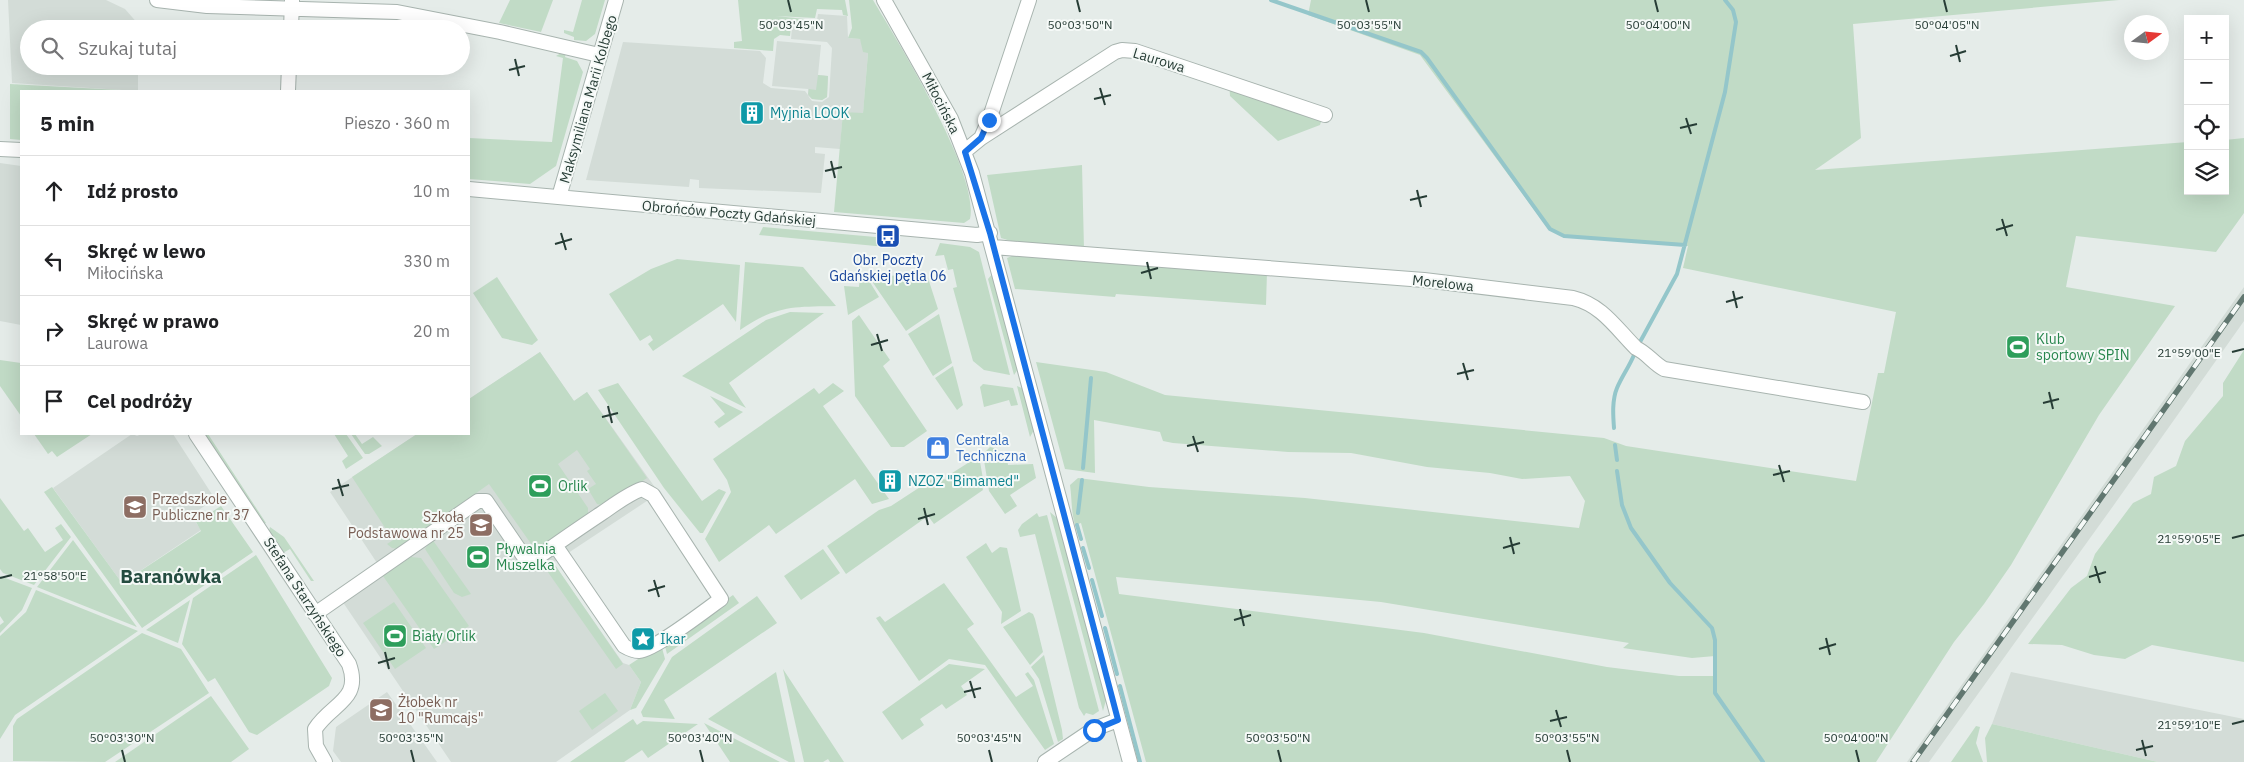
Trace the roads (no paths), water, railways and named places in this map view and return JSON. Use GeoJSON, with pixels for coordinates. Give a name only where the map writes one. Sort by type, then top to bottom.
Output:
{"type":"FeatureCollection","features":[{"type":"Feature","properties":{"kind":"street"},"geometry":{"type":"LineString","coordinates":[[157,0],[207,6],[292,4],[397,12],[438,20]]}},
{"type":"Feature","properties":{"kind":"street","name":"Maksymiliana Marii Kolbego"},"geometry":{"type":"LineString","coordinates":[[559,197],[616,0]]}},
{"type":"Feature","properties":{"kind":"street","name":"Miłocińska"},"geometry":{"type":"LineString","coordinates":[[884,0],[934,87],[965,152],[991,240],[1130,762]]}},
{"type":"Feature","properties":{"kind":"street","name":"Laurowa"},"geometry":{"type":"LineString","coordinates":[[981,138],[989,120],[1029,0]]}},
{"type":"Feature","properties":{"kind":"street"},"geometry":{"type":"LineString","coordinates":[[291,20],[292,4]]}},
{"type":"Feature","properties":{"kind":"street"},"geometry":{"type":"LineString","coordinates":[[470,26],[599,55]]}},
{"type":"Feature","properties":{"kind":"street","name":"Laurowa"},"geometry":{"type":"LineString","coordinates":[[965,152],[981,138],[1115,52],[1122,50],[1135,51],[1325,115]]}},
{"type":"Feature","properties":{"kind":"street"},"geometry":{"type":"LineString","coordinates":[[288,90],[289,75]]}},
{"type":"Feature","properties":{"kind":"street"},"geometry":{"type":"LineString","coordinates":[[0,149],[20,150]]}},
{"type":"Feature","properties":{"kind":"street","name":"Obrońców Poczty Gdańskiej"},"geometry":{"type":"LineString","coordinates":[[470,189],[977,235],[991,240]]}},
{"type":"Feature","properties":{"kind":"street","name":"Morelowa"},"geometry":{"type":"LineString","coordinates":[[991,240],[1414,280],[1574,298],[1589,302],[1602,312],[1636,348],[1643,351],[1654,364],[1664,369],[1863,402]]}},
{"type":"Feature","properties":{"kind":"street","name":"Stefana Starzyńskiego"},"geometry":{"type":"LineString","coordinates":[[197,435],[349,664],[353,681],[351,692],[315,729],[316,746],[325,762]]}},
{"type":"Feature","properties":{"kind":"street"},"geometry":{"type":"LineString","coordinates":[[316,614],[478,501],[486,501],[529,564],[555,545],[642,488],[653,495],[721,599],[651,646],[639,651],[630,650],[624,646],[555,545]]}},
{"type":"Feature","properties":{"kind":"street"},"geometry":{"type":"LineString","coordinates":[[1045,762],[1094,730],[1118,720]]}},
{"type":"Feature","properties":{"kind":"waterway"},"geometry":{"type":"LineString","coordinates":[[1271,0],[1421,52],[1550,229],[1564,236],[1685,245]]}},
{"type":"Feature","properties":{"kind":"waterway"},"geometry":{"type":"LineString","coordinates":[[1640,342],[1677,274],[1725,92],[1736,22],[1733,10],[1725,0]]}},
{"type":"Feature","properties":{"kind":"waterway"},"geometry":{"type":"LineString","coordinates":[[1614,428],[1613,408],[1615,393],[1634,355]]}},
{"type":"Feature","properties":{"kind":"waterway"},"geometry":{"type":"LineString","coordinates":[[1083,468],[1091,378]]}},
{"type":"Feature","properties":{"kind":"waterway"},"geometry":{"type":"LineString","coordinates":[[1615,445],[1617,460]]}},
{"type":"Feature","properties":{"kind":"waterway"},"geometry":{"type":"LineString","coordinates":[[1617,471],[1622,505],[1631,528],[1670,583],[1712,628],[1715,640],[1715,693],[1763,762]]}},
{"type":"Feature","properties":{"kind":"waterway"},"geometry":{"type":"LineString","coordinates":[[1078,513],[1082,480]]}},
{"type":"Feature","properties":{"kind":"waterway"},"geometry":{"type":"LineString","coordinates":[[1077,525],[1081,539]]}},
{"type":"Feature","properties":{"kind":"waterway"},"geometry":{"type":"LineString","coordinates":[[1083,548],[1089,568]]}},
{"type":"Feature","properties":{"kind":"waterway"},"geometry":{"type":"LineString","coordinates":[[1092,580],[1102,616]]}},
{"type":"Feature","properties":{"kind":"waterway"},"geometry":{"type":"LineString","coordinates":[[1105,628],[1117,674]]}},
{"type":"Feature","properties":{"kind":"waterway"},"geometry":{"type":"LineString","coordinates":[[1120,686],[1140,762]]}},
{"type":"Feature","properties":{"kind":"railway"},"geometry":{"type":"LineString","coordinates":[[1913,762],[2244,297]]}},
{"type":"Feature","properties":{"kind":"place","name":"Myjnia LOOK"},"geometry":{"type":"Point","coordinates":[752,113]}},
{"type":"Feature","properties":{"kind":"place","name":"Obr. Poczty Gdańskiej pętla 06"},"geometry":{"type":"Point","coordinates":[888,236]}},
{"type":"Feature","properties":{"kind":"place","name":"Klub sportowy SPIN"},"geometry":{"type":"Point","coordinates":[2018,347]}},
{"type":"Feature","properties":{"kind":"place","name":"Centrala Techniczna"},"geometry":{"type":"Point","coordinates":[938,448]}},
{"type":"Feature","properties":{"kind":"place","name":"NZOZ \"Bimamed\""},"geometry":{"type":"Point","coordinates":[890,481]}},
{"type":"Feature","properties":{"kind":"place","name":"Orlik"},"geometry":{"type":"Point","coordinates":[540,486]}},
{"type":"Feature","properties":{"kind":"place","name":"Przedszkole Publiczne nr 37"},"geometry":{"type":"Point","coordinates":[135,507]}},
{"type":"Feature","properties":{"kind":"place","name":"Szkoła Podstawowa nr 25"},"geometry":{"type":"Point","coordinates":[481,525]}},
{"type":"Feature","properties":{"kind":"place","name":"Pływalnia Muszelka"},"geometry":{"type":"Point","coordinates":[478,557]}},
{"type":"Feature","properties":{"kind":"place","name":"Biały Orlik"},"geometry":{"type":"Point","coordinates":[395,636]}},
{"type":"Feature","properties":{"kind":"place","name":"Ikar"},"geometry":{"type":"Point","coordinates":[643,639]}},
{"type":"Feature","properties":{"kind":"place","name":"Żłobek nr 10 \"Rumcajs\""},"geometry":{"type":"Point","coordinates":[381,710]}},
{"type":"Feature","properties":{"kind":"district","name":"Baranówka"},"geometry":{"type":"Point","coordinates":[171,576]}}]}
